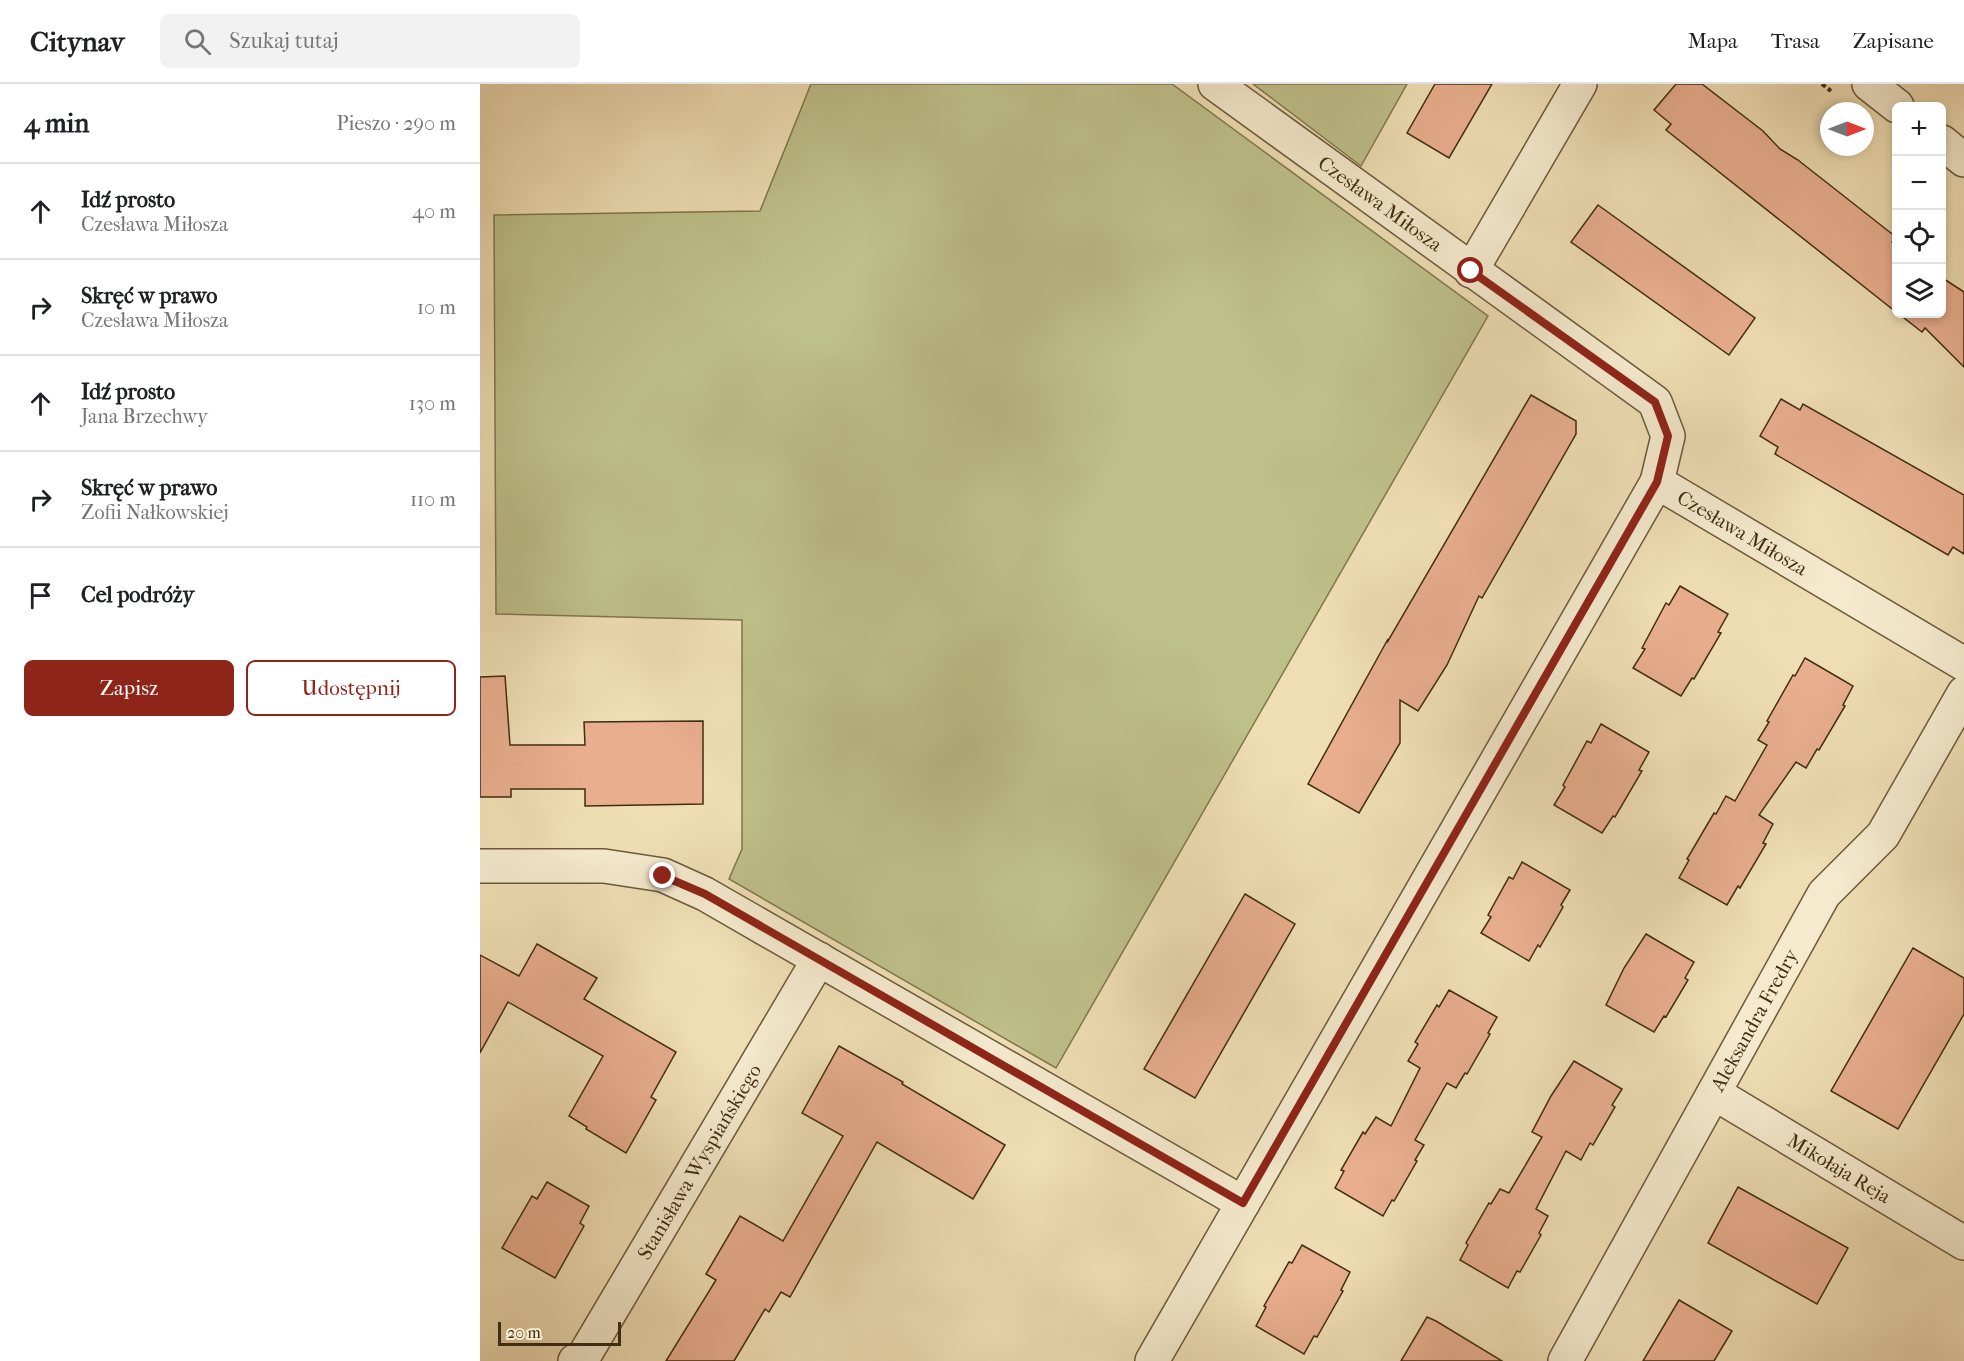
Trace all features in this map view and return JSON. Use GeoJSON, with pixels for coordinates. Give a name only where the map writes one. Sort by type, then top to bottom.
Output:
{"type":"FeatureCollection","features":[{"type":"Feature","properties":{"kind":"street","name":"Czesława Miłosza"},"geometry":{"type":"LineString","coordinates":[[1215,84],[1655,402],[1668,436],[1657,482],[1964,664]]}},
{"type":"Feature","properties":{"kind":"street"},"geometry":{"type":"LineString","coordinates":[[1471,271],[1580,84]]}},
{"type":"Feature","properties":{"kind":"street"},"geometry":{"type":"LineString","coordinates":[[1869,84],[1893,102]]}},
{"type":"Feature","properties":{"kind":"street"},"geometry":{"type":"LineString","coordinates":[[1946,146],[1964,160]]}},
{"type":"Feature","properties":{"kind":"street"},"geometry":{"type":"LineString","coordinates":[[1152,1361],[1657,482]]}},
{"type":"Feature","properties":{"kind":"street","name":"Aleksandra Fredry"},"geometry":{"type":"LineString","coordinates":[[1565,1361],[1824,894],[1883,835],[1964,693]]}},
{"type":"Feature","properties":{"kind":"street"},"geometry":{"type":"LineString","coordinates":[[480,866],[604,866],[663,876],[705,894],[1243,1203]]}},
{"type":"Feature","properties":{"kind":"street","name":"Stanisława Wyspiańskiego"},"geometry":{"type":"LineString","coordinates":[[575,1361],[584,1356],[819,958]]}},
{"type":"Feature","properties":{"kind":"street","name":"Mikołaja Reja"},"geometry":{"type":"LineString","coordinates":[[1714,1093],[1964,1243]]}},
{"type":"Feature","properties":{"kind":"green space"},"geometry":{"type":"Polygon","coordinates":[[[811,84],[1172,84],[1488,316],[1056,1068],[729,879],[742,849],[742,620],[496,614],[494,215],[760,211],[811,84]]]}},
{"type":"Feature","properties":{"kind":"green space"},"geometry":{"type":"Polygon","coordinates":[[[1253,84],[1407,84],[1361,166],[1253,84]]]}},
{"type":"Feature","properties":{"kind":"building"},"geometry":{"type":"Polygon","coordinates":[[[1435,84],[1492,84],[1449,158],[1407,133],[1435,84]]]}},
{"type":"Feature","properties":{"kind":"building"},"geometry":{"type":"Polygon","coordinates":[[[1676,84],[1702,84],[1763,131],[1780,149],[1798,160],[1892,234],[1892,309],[1666,130],[1671,124],[1654,110],[1676,84]]]}},
{"type":"Feature","properties":{"kind":"building"},"geometry":{"type":"Polygon","coordinates":[[[1598,205],[1755,318],[1729,355],[1571,242],[1598,205]]]}},
{"type":"Feature","properties":{"kind":"building"},"geometry":{"type":"Polygon","coordinates":[[[1946,280],[1964,292],[1964,367],[1925,328],[1922,332],[1904,318],[1946,318],[1946,280]]]}},
{"type":"Feature","properties":{"kind":"building"},"geometry":{"type":"Polygon","coordinates":[[[1531,395],[1576,421],[1576,434],[1482,598],[1479,596],[1447,665],[1418,711],[1400,700],[1400,743],[1359,813],[1308,784],[1388,639],[1388,641],[1531,395]]]}},
{"type":"Feature","properties":{"kind":"building"},"geometry":{"type":"Polygon","coordinates":[[[1781,399],[1800,410],[1803,404],[1964,495],[1964,554],[1953,547],[1948,555],[1775,454],[1778,447],[1760,436],[1781,399]]]}},
{"type":"Feature","properties":{"kind":"building"},"geometry":{"type":"Polygon","coordinates":[[[1680,586],[1728,614],[1718,632],[1721,633],[1694,679],[1692,678],[1681,696],[1633,668],[1645,649],[1642,648],[1666,603],[1669,605],[1680,586]]]}},
{"type":"Feature","properties":{"kind":"building"},"geometry":{"type":"Polygon","coordinates":[[[1805,658],[1853,686],[1843,705],[1845,706],[1806,768],[1796,762],[1759,815],[1773,824],[1763,843],[1766,844],[1727,905],[1679,878],[1689,860],[1687,859],[1726,796],[1735,801],[1767,745],[1758,740],[1769,722],[1767,721],[1805,658]]]}},
{"type":"Feature","properties":{"kind":"building"},"geometry":{"type":"Polygon","coordinates":[[[505,676],[510,745],[585,745],[584,722],[703,721],[703,804],[585,806],[585,789],[511,789],[511,797],[480,797],[480,677],[505,676]]]}},
{"type":"Feature","properties":{"kind":"building"},"geometry":{"type":"Polygon","coordinates":[[[1601,724],[1649,752],[1639,770],[1642,771],[1615,817],[1613,816],[1602,833],[1554,805],[1587,741],[1591,743],[1601,724]]]}},
{"type":"Feature","properties":{"kind":"building"},"geometry":{"type":"Polygon","coordinates":[[[1522,862],[1570,890],[1540,947],[1538,945],[1529,961],[1481,933],[1509,877],[1513,879],[1522,862]]]}},
{"type":"Feature","properties":{"kind":"building"},"geometry":{"type":"Polygon","coordinates":[[[1245,894],[1295,924],[1195,1098],[1144,1069],[1245,894]]]}},
{"type":"Feature","properties":{"kind":"building"},"geometry":{"type":"Polygon","coordinates":[[[1646,934],[1694,962],[1685,978],[1688,980],[1666,1017],[1664,1016],[1654,1032],[1606,1005],[1624,968],[1646,934]]]}},
{"type":"Feature","properties":{"kind":"building"},"geometry":{"type":"Polygon","coordinates":[[[537,944],[597,978],[584,999],[676,1052],[651,1097],[656,1100],[626,1153],[569,1116],[603,1056],[508,1002],[480,1053],[480,955],[519,976],[537,944]]]}},
{"type":"Feature","properties":{"kind":"building"},"geometry":{"type":"Polygon","coordinates":[[[1913,948],[1964,978],[1964,1014],[1898,1129],[1831,1091],[1913,948]]]}},
{"type":"Feature","properties":{"kind":"building"},"geometry":{"type":"Polygon","coordinates":[[[1449,990],[1497,1017],[1467,1074],[1465,1073],[1456,1088],[1447,1083],[1415,1140],[1424,1145],[1415,1160],[1417,1161],[1383,1216],[1335,1188],[1344,1171],[1341,1170],[1363,1132],[1365,1134],[1376,1117],[1391,1126],[1420,1068],[1408,1061],[1418,1044],[1415,1042],[1437,1005],[1439,1007],[1449,990]]]}},
{"type":"Feature","properties":{"kind":"building"},"geometry":{"type":"Polygon","coordinates":[[[839,1046],[903,1082],[902,1084],[1005,1145],[973,1199],[877,1142],[790,1297],[781,1292],[769,1312],[765,1309],[734,1361],[666,1361],[716,1280],[706,1274],[740,1216],[783,1241],[843,1136],[802,1113],[839,1046]]]}},
{"type":"Feature","properties":{"kind":"building"},"geometry":{"type":"Polygon","coordinates":[[[1574,1061],[1622,1089],[1612,1105],[1615,1107],[1593,1145],[1590,1143],[1581,1160],[1566,1151],[1536,1209],[1548,1216],[1539,1233],[1541,1235],[1508,1288],[1460,1260],[1468,1245],[1466,1243],[1489,1203],[1491,1204],[1500,1189],[1509,1193],[1542,1137],[1532,1132],[1551,1096],[1574,1061]]]}},
{"type":"Feature","properties":{"kind":"building"},"geometry":{"type":"Polygon","coordinates":[[[547,1182],[589,1206],[580,1223],[584,1226],[555,1278],[502,1248],[532,1196],[537,1199],[547,1182]]]}},
{"type":"Feature","properties":{"kind":"building"},"geometry":{"type":"Polygon","coordinates":[[[1738,1187],[1848,1248],[1817,1304],[1708,1243],[1738,1187]]]}},
{"type":"Feature","properties":{"kind":"building"},"geometry":{"type":"Polygon","coordinates":[[[1302,1245],[1350,1272],[1341,1290],[1343,1291],[1317,1337],[1314,1336],[1304,1354],[1256,1326],[1266,1307],[1264,1306],[1289,1262],[1292,1263],[1302,1245]]]}},
{"type":"Feature","properties":{"kind":"building"},"geometry":{"type":"Polygon","coordinates":[[[1679,1300],[1732,1331],[1714,1361],[1643,1361],[1679,1300]]]}},
{"type":"Feature","properties":{"kind":"building"},"geometry":{"type":"Polygon","coordinates":[[[1427,1317],[1436,1321],[1502,1361],[1401,1361],[1427,1317]]]}},
{"type":"Feature","properties":{"kind":"route"},"geometry":{"type":"LineString","coordinates":[[663,876],[705,894],[819,958],[1243,1203],[1657,482],[1668,436],[1655,402],[1471,271]]}}]}
